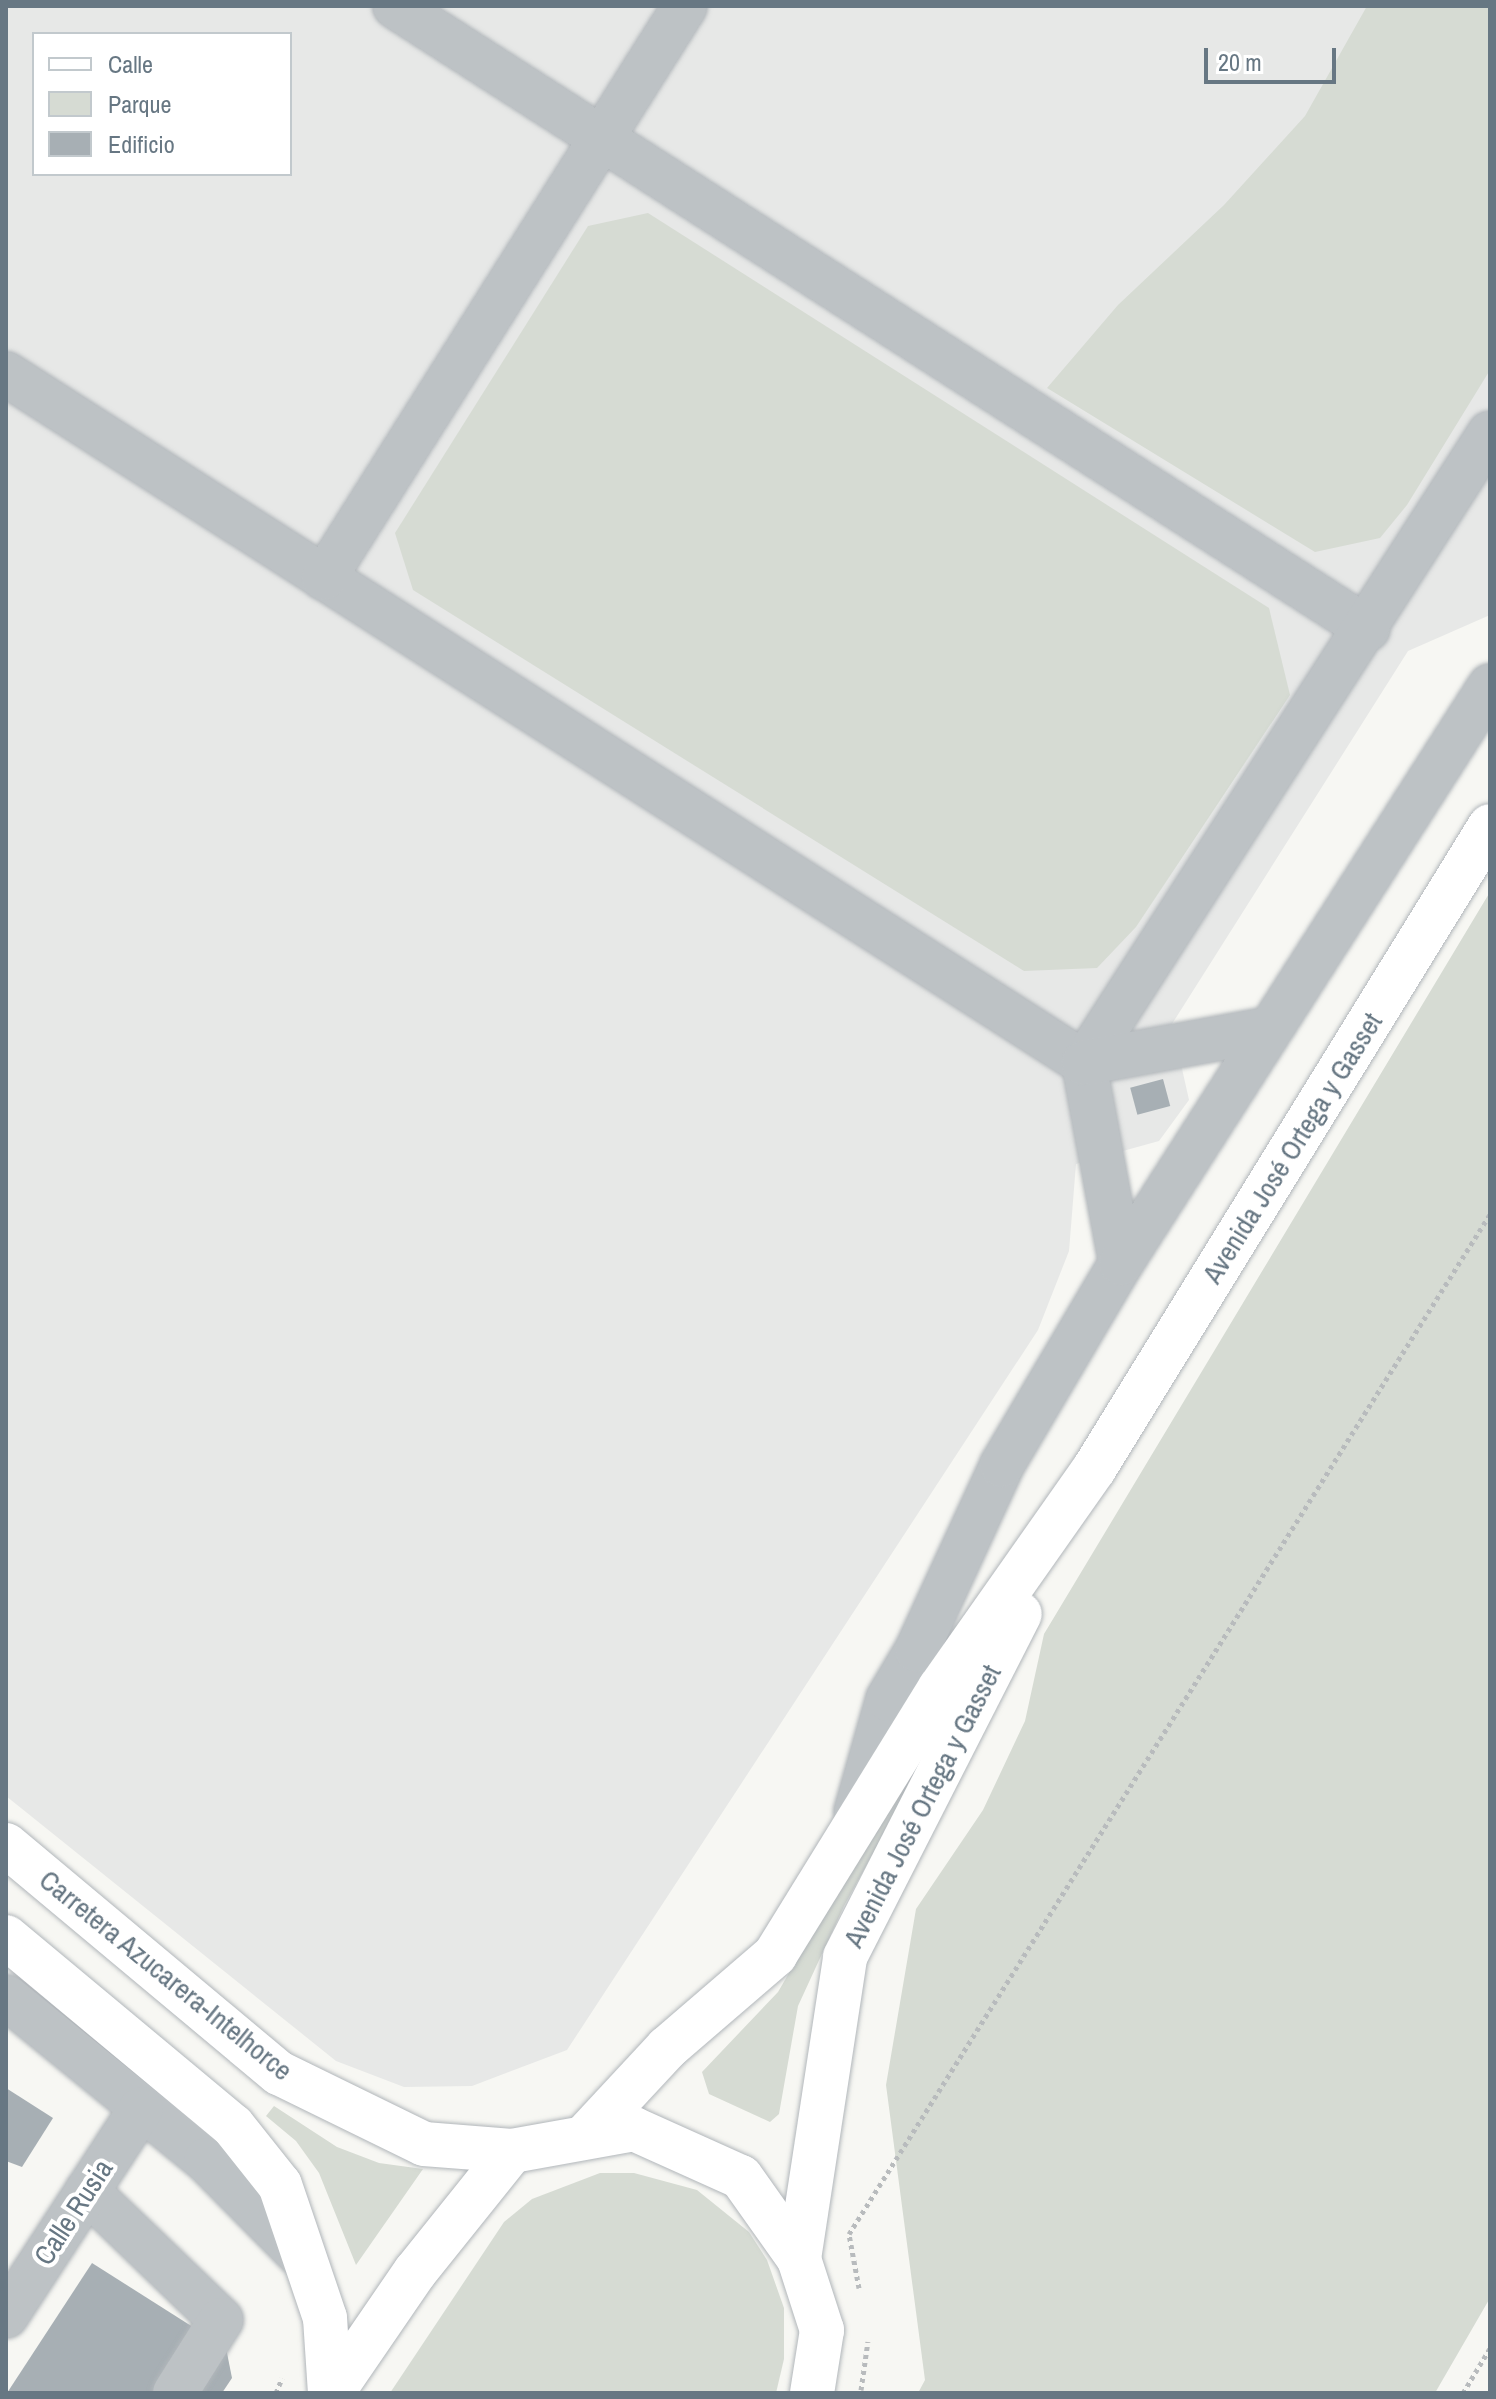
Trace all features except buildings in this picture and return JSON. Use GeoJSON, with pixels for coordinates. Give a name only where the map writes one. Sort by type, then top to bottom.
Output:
{"type":"FeatureCollection","features":[{"type":"Feature","properties":{"kind":"main road","name":"Avenida José Ortega y Gasset"},"geometry":{"type":"LineString","coordinates":[[588,2133],[667,2048],[775,1955],[940,1688],[1094,1469],[1490,826]]}},
{"type":"Feature","properties":{"kind":"main road","name":"Avenida José Ortega y Gasset"},"geometry":{"type":"LineString","coordinates":[[799,2259],[845,1957],[1094,1469]]}},
{"type":"Feature","properties":{"kind":"main road","name":"Carretera Azucarera-Intelhorce"},"geometry":{"type":"LineString","coordinates":[[6,1845],[279,2073],[424,2144],[512,2151],[588,2133],[634,2129],[741,2177],[799,2259]]}},
{"type":"Feature","properties":{"kind":"main road"},"geometry":{"type":"LineString","coordinates":[[6,1937],[233,2126],[280,2185],[325,2318],[331,2393]]}},
{"type":"Feature","properties":{"kind":"main road"},"geometry":{"type":"LineString","coordinates":[[331,2393],[415,2272],[512,2151]]}},
{"type":"Feature","properties":{"kind":"main road"},"geometry":{"type":"LineString","coordinates":[[799,2259],[822,2330],[812,2393]]}},
{"type":"Feature","properties":{"kind":"street"},"geometry":{"type":"LineString","coordinates":[[395,6],[1368,629]]}},
{"type":"Feature","properties":{"kind":"street"},"geometry":{"type":"LineString","coordinates":[[324,578],[685,6]]}},
{"type":"Feature","properties":{"kind":"street"},"geometry":{"type":"LineString","coordinates":[[6,374],[1084,1063],[1269,1029]]}},
{"type":"Feature","properties":{"kind":"street"},"geometry":{"type":"LineString","coordinates":[[1121,1263],[1084,1063],[1368,629],[1490,433]]}},
{"type":"Feature","properties":{"kind":"street"},"geometry":{"type":"LineString","coordinates":[[847,1843],[888,1699],[917,1650],[1002,1465],[1121,1263],[1490,686]]}},
{"type":"Feature","properties":{"kind":"street"},"geometry":{"type":"LineString","coordinates":[[6,1997],[206,2160],[303,2258]]}},
{"type":"Feature","properties":{"kind":"street","name":"Calle Rusia"},"geometry":{"type":"LineString","coordinates":[[6,2316],[141,2109]]}},
{"type":"Feature","properties":{"kind":"street"},"geometry":{"type":"LineString","coordinates":[[87,2191],[221,2320],[175,2393]]}},
{"type":"Feature","properties":{"kind":"path"},"geometry":{"type":"LineString","coordinates":[[860,2293],[849,2234],[1490,1214]]}},
{"type":"Feature","properties":{"kind":"path"},"geometry":{"type":"LineString","coordinates":[[861,2393],[870,2352],[867,2337]]}},
{"type":"Feature","properties":{"kind":"path"},"geometry":{"type":"LineString","coordinates":[[1463,2393],[1490,2348]]}},
{"type":"Feature","properties":{"kind":"shaded area"},"geometry":{"type":"Polygon","coordinates":[[[6,6],[1490,6],[1490,615],[1408,651],[1172,1024],[1189,1100],[1159,1141],[1076,1164],[1069,1251],[1038,1330],[567,2050],[472,2086],[404,2087],[336,2061],[6,1796],[6,6]]]}},
{"type":"Feature","properties":{"kind":"green space"},"geometry":{"type":"Polygon","coordinates":[[[1367,6],[1490,6],[1490,370],[1407,505],[1380,538],[1315,552],[1047,388],[1118,305],[1224,205],[1305,116],[1367,6]]]}},
{"type":"Feature","properties":{"kind":"green space"},"geometry":{"type":"Polygon","coordinates":[[[648,213],[1269,608],[1290,695],[1136,927],[1097,968],[1024,971],[413,590],[395,533],[588,226],[648,213]]]}},
{"type":"Feature","properties":{"kind":"green space"},"geometry":{"type":"Polygon","coordinates":[[[1490,892],[1490,2298],[1435,2393],[918,2393],[925,2380],[886,2085],[916,1909],[983,1810],[1025,1721],[1044,1634],[1490,892]]]}},
{"type":"Feature","properties":{"kind":"green space"},"geometry":{"type":"Polygon","coordinates":[[[923,1741],[932,1746],[844,1906],[798,2006],[779,2114],[770,2122],[709,2094],[702,2072],[778,1992],[923,1741]]]}},
{"type":"Feature","properties":{"kind":"green space"},"geometry":{"type":"Polygon","coordinates":[[[274,2106],[337,2147],[379,2163],[423,2169],[356,2265],[319,2173],[296,2141],[266,2116],[274,2106]]]}},
{"type":"Feature","properties":{"kind":"green space"},"geometry":{"type":"Polygon","coordinates":[[[600,2173],[634,2173],[697,2190],[749,2232],[767,2260],[784,2308],[784,2359],[776,2393],[390,2393],[504,2222],[532,2199],[600,2173]]]}}]}
